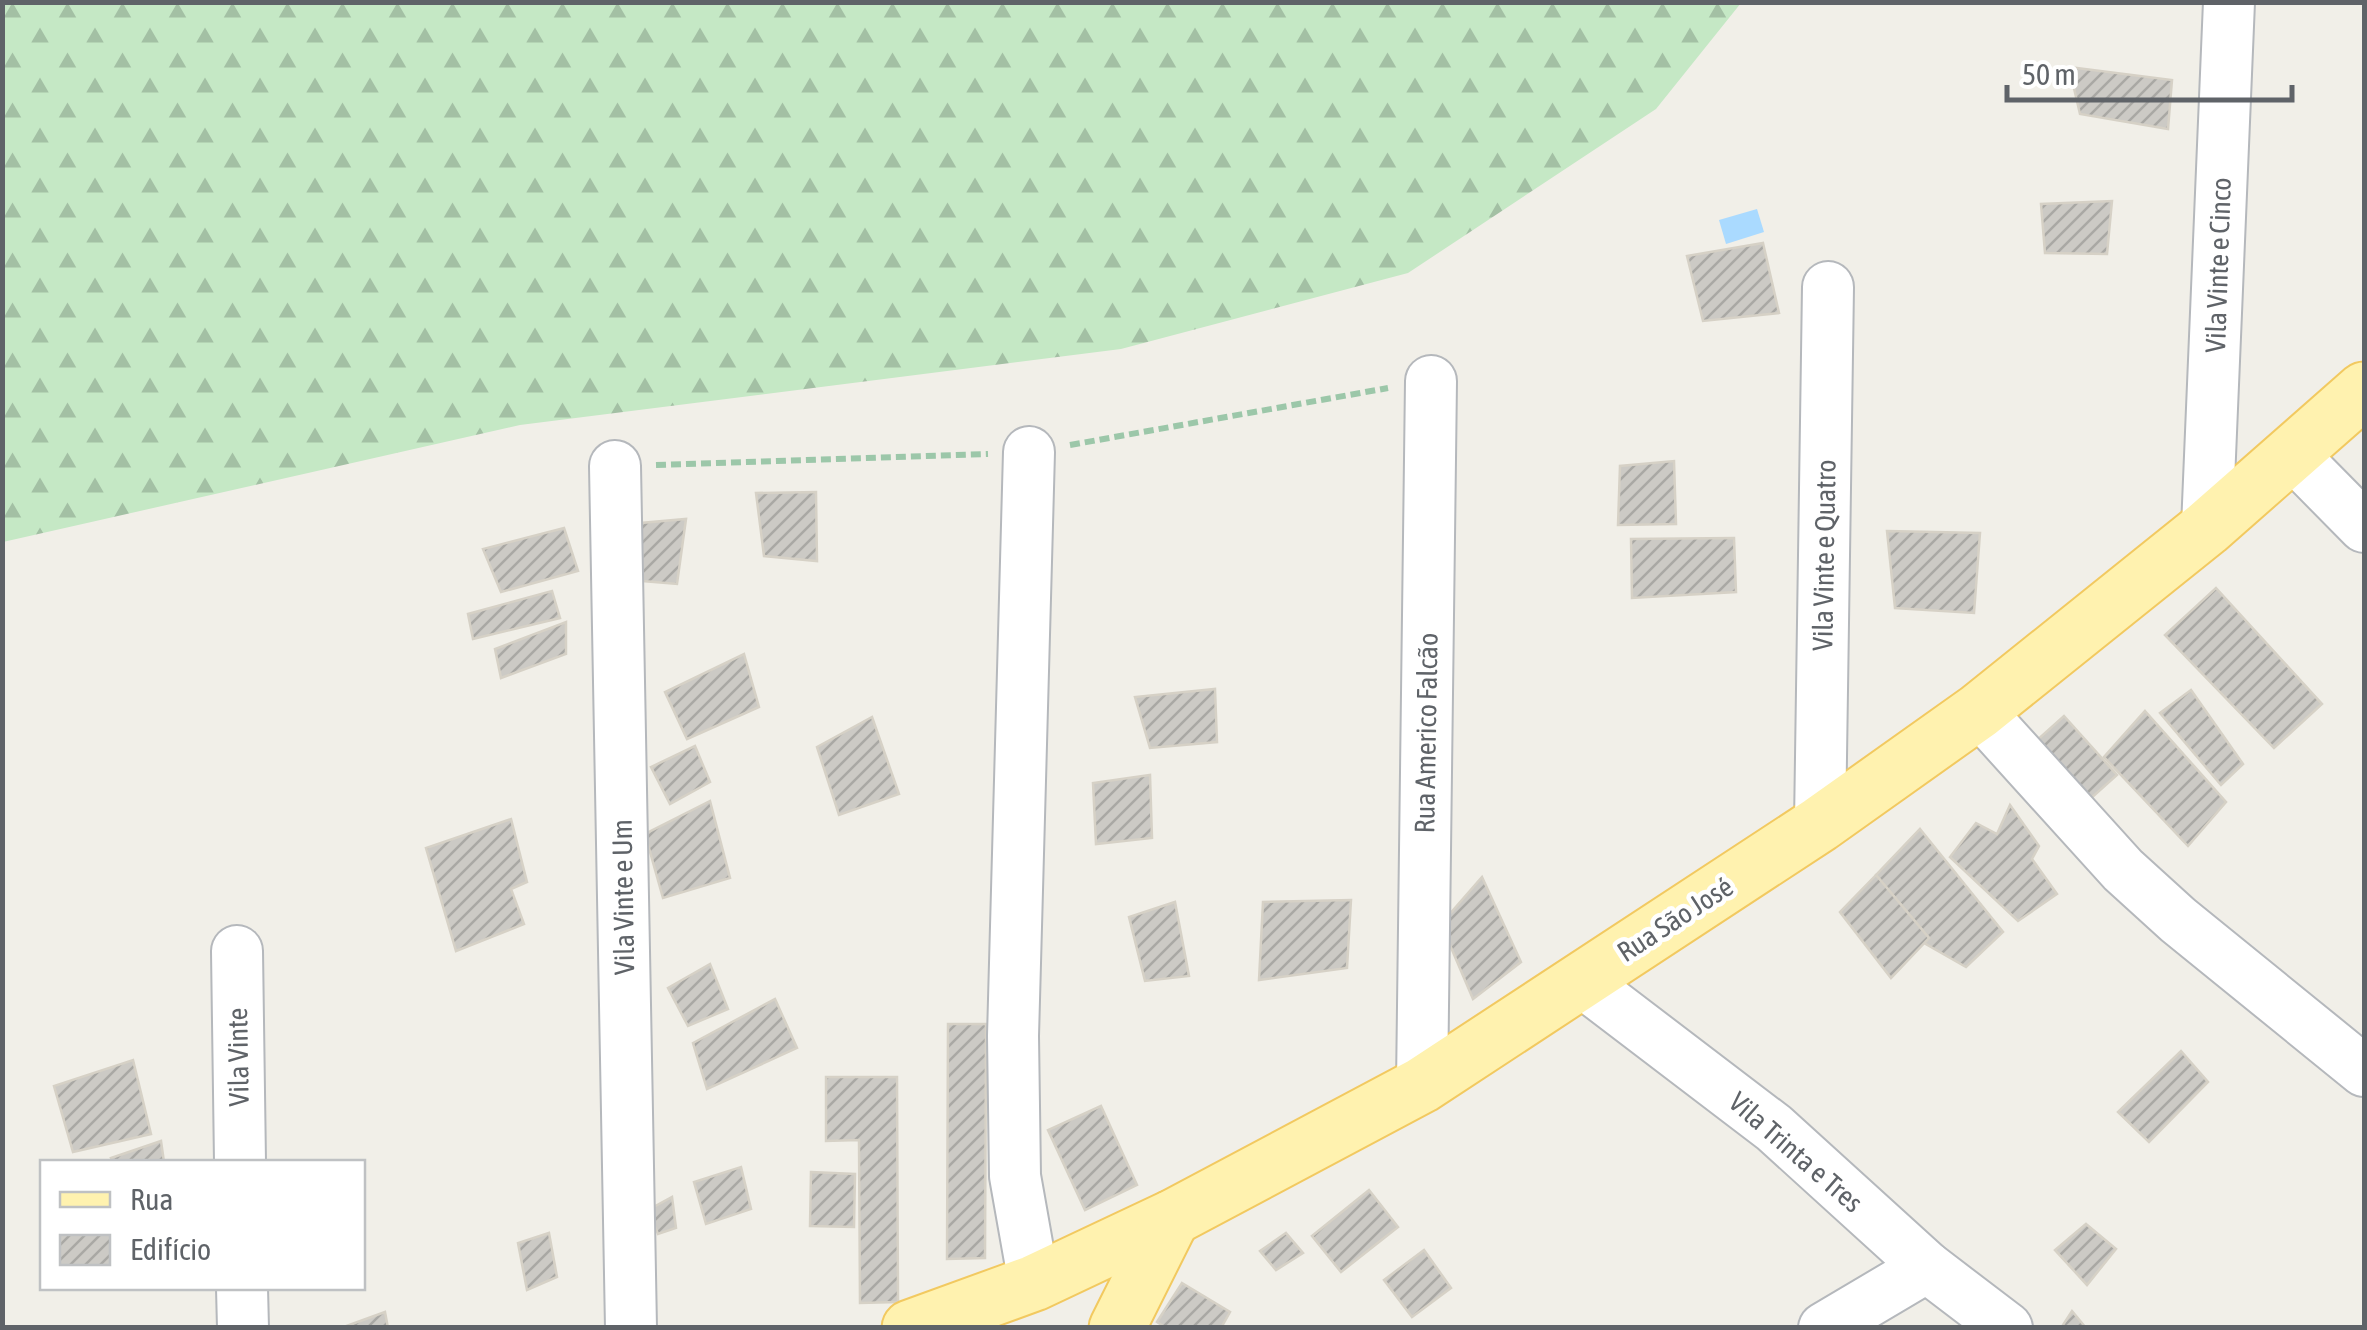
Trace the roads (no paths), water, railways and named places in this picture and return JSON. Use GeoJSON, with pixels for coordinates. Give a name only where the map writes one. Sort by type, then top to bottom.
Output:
{"type":"FeatureCollection","features":[{"type":"Feature","properties":{"kind":"main road","name":"Rua São José"},"geometry":{"type":"LineString","coordinates":[[910,1328],[1038,1305],[1172,1218],[1422,1085],[1820,824],[1979,711],[2207,528],[2364,390]]}},
{"type":"Feature","properties":{"kind":"main road"},"geometry":{"type":"LineString","coordinates":[[1116,1328],[1172,1218]]}},
{"type":"Feature","properties":{"kind":"street","name":"Vila Vinte e Cinco"},"geometry":{"type":"LineString","coordinates":[[2207,528],[2228,2]]}},
{"type":"Feature","properties":{"kind":"street","name":"Vila Vinte e Quatro"},"geometry":{"type":"LineString","coordinates":[[1820,824],[1828,287]]}},
{"type":"Feature","properties":{"kind":"street","name":"Rua Americo Falcão"},"geometry":{"type":"LineString","coordinates":[[1422,1085],[1431,380]]}},
{"type":"Feature","properties":{"kind":"street"},"geometry":{"type":"LineString","coordinates":[[1029,452],[1013,1036],[1015,1176],[1038,1305]]}},
{"type":"Feature","properties":{"kind":"street"},"geometry":{"type":"LineString","coordinates":[[2292,454],[2364,527]]}},
{"type":"Feature","properties":{"kind":"street","name":"Vila Vinte e Um"},"geometry":{"type":"LineString","coordinates":[[615,466],[630,1328]]}},
{"type":"Feature","properties":{"kind":"street"},"geometry":{"type":"LineString","coordinates":[[1979,711],[2123,870],[2178,920],[2364,1071]]}},
{"type":"Feature","properties":{"kind":"street","name":"Vila Vinte"},"geometry":{"type":"LineString","coordinates":[[237,952],[240,1160]]}},
{"type":"Feature","properties":{"kind":"street","name":"Vila Trinta e Tres"},"geometry":{"type":"LineString","coordinates":[[1582,980],[1774,1128],[1927,1267],[2008,1328]]}},
{"type":"Feature","properties":{"kind":"street"},"geometry":{"type":"LineString","coordinates":[[1824,1328],[1927,1267]]}},
{"type":"Feature","properties":{"kind":"street"},"geometry":{"type":"LineString","coordinates":[[242,1290],[243,1328]]}},
{"type":"Feature","properties":{"kind":"water"},"geometry":{"type":"Polygon","coordinates":[[[1757,209],[1764,232],[1726,244],[1719,220],[1757,209]]]}}]}
